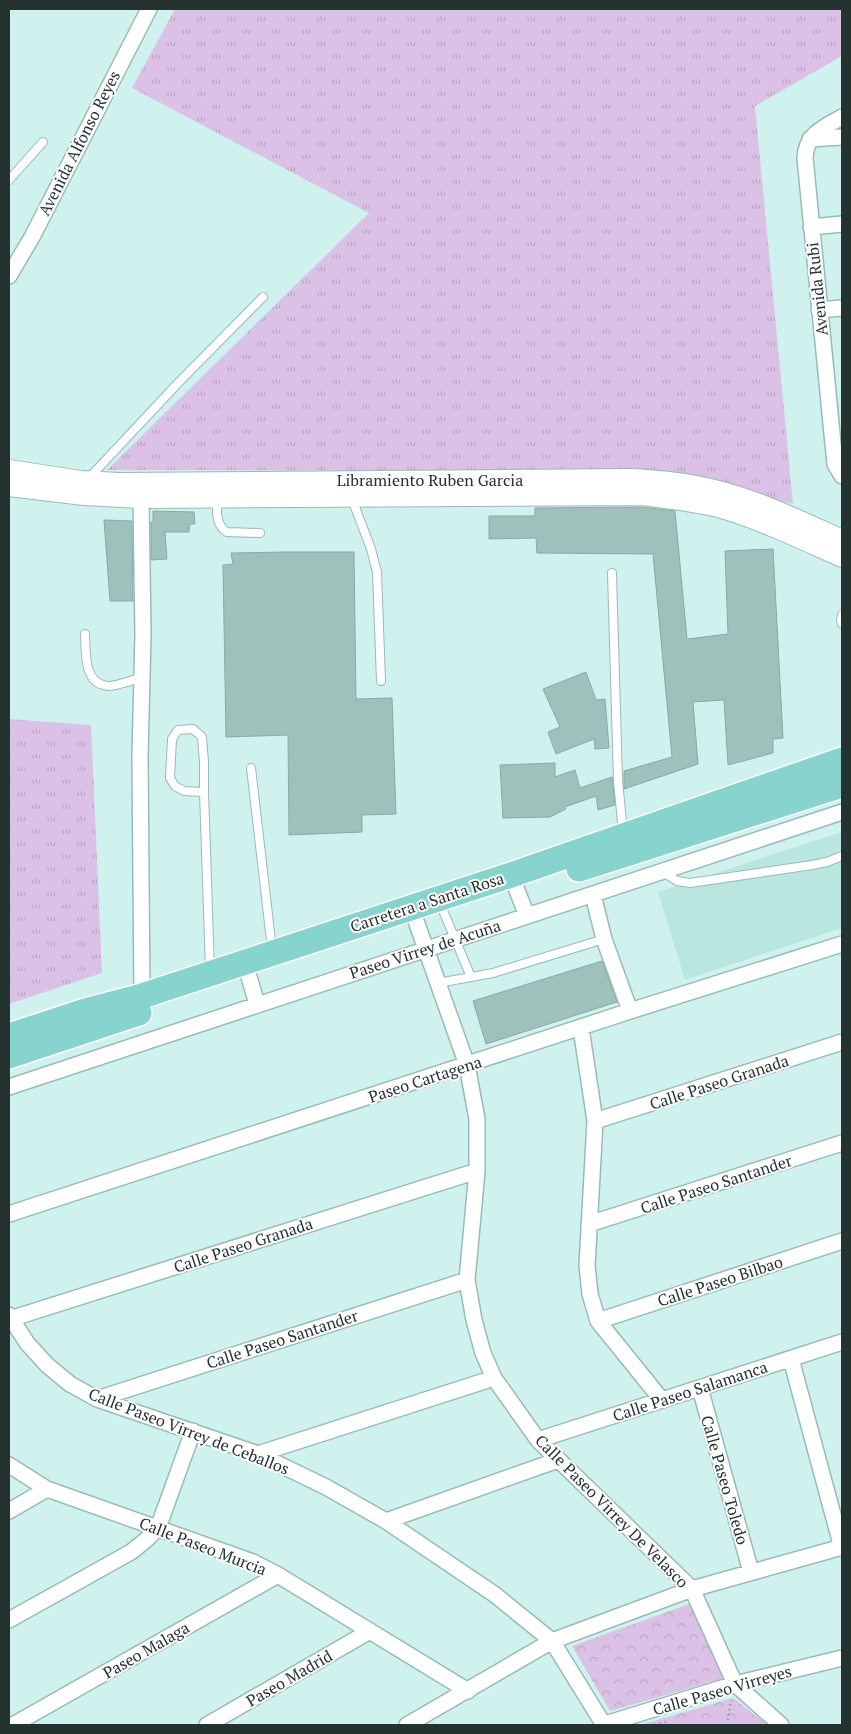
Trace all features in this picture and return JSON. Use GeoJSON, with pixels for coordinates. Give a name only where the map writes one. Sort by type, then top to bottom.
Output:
{"type":"FeatureCollection","features":[{"type":"Feature","properties":{"kind":"main road","name":"Carretera a Santa Rosa"},"geometry":{"type":"LineString","coordinates":[[707,818],[842,760]]}},
{"type":"Feature","properties":{"kind":"main road","name":"Carretera a Santa Rosa"},"geometry":{"type":"LineString","coordinates":[[9,1056],[249,977],[414,915],[707,818],[842,785]]}},
{"type":"Feature","properties":{"kind":"main road","name":"Carretera a Santa Rosa"},"geometry":{"type":"LineString","coordinates":[[9,1036],[142,996],[272,953],[414,915]]}},
{"type":"Feature","properties":{"kind":"street","name":"Avenida Alfonso Reyes"},"geometry":{"type":"LineString","coordinates":[[9,276],[32,237],[149,9]]}},
{"type":"Feature","properties":{"kind":"street"},"geometry":{"type":"LineString","coordinates":[[810,139],[817,131],[842,117]]}},
{"type":"Feature","properties":{"kind":"street"},"geometry":{"type":"LineString","coordinates":[[810,139],[842,136]]}},
{"type":"Feature","properties":{"kind":"street","name":"Avenida Rubi"},"geometry":{"type":"LineString","coordinates":[[810,139],[804,158],[819,310],[835,396],[835,464],[842,476]]}},
{"type":"Feature","properties":{"kind":"street"},"geometry":{"type":"LineString","coordinates":[[811,227],[842,224]]}},
{"type":"Feature","properties":{"kind":"street"},"geometry":{"type":"LineString","coordinates":[[819,310],[842,308]]}},
{"type":"Feature","properties":{"kind":"street","name":"Libramiento Ruben Garcia"},"geometry":{"type":"LineString","coordinates":[[9,470],[86,481],[119,483],[624,479],[658,481],[712,489],[742,497],[842,540]]}},
{"type":"Feature","properties":{"kind":"street","name":"Libramiento Ruben Garcia"},"geometry":{"type":"LineString","coordinates":[[9,486],[84,495],[141,498],[642,496],[669,498],[700,503],[737,514],[781,530],[842,558]]}},
{"type":"Feature","properties":{"kind":"street"},"geometry":{"type":"LineString","coordinates":[[141,498],[143,634],[140,774],[142,996]]}},
{"type":"Feature","properties":{"kind":"street","name":"Paseo Virrey de Acuña"},"geometry":{"type":"LineString","coordinates":[[9,1087],[455,939],[593,896],[662,871],[842,812]]}},
{"type":"Feature","properties":{"kind":"street"},"geometry":{"type":"LineString","coordinates":[[707,818],[719,852]]}},
{"type":"Feature","properties":{"kind":"street"},"geometry":{"type":"LineString","coordinates":[[514,882],[527,916]]}},
{"type":"Feature","properties":{"kind":"street"},"geometry":{"type":"LineString","coordinates":[[593,896],[604,939],[630,1011]]}},
{"type":"Feature","properties":{"kind":"street","name":"Calle Paseo Virrey De Velasco"},"geometry":{"type":"LineString","coordinates":[[414,915],[467,1065],[476,1119],[477,1171],[467,1280],[474,1320],[483,1353],[494,1378],[538,1440],[692,1589],[734,1684]]}},
{"type":"Feature","properties":{"kind":"street","name":"Paseo Cartagena"},"geometry":{"type":"LineString","coordinates":[[9,1214],[630,1011],[842,944]]}},
{"type":"Feature","properties":{"kind":"street"},"geometry":{"type":"LineString","coordinates":[[249,977],[257,1004]]}},
{"type":"Feature","properties":{"kind":"street"},"geometry":{"type":"LineString","coordinates":[[581,1028],[596,1121],[587,1266],[590,1294],[598,1321],[661,1399]]}},
{"type":"Feature","properties":{"kind":"street"},"geometry":{"type":"LineString","coordinates":[[90,1029],[101,1057]]}},
{"type":"Feature","properties":{"kind":"street","name":"Calle Paseo Granada"},"geometry":{"type":"LineString","coordinates":[[596,1121],[842,1042]]}},
{"type":"Feature","properties":{"kind":"street","name":"Calle Paseo Santander"},"geometry":{"type":"LineString","coordinates":[[589,1224],[842,1143]]}},
{"type":"Feature","properties":{"kind":"street","name":"Calle Paseo Granada"},"geometry":{"type":"LineString","coordinates":[[9,1317],[477,1171]]}},
{"type":"Feature","properties":{"kind":"street","name":"Calle Paseo Bilbao"},"geometry":{"type":"LineString","coordinates":[[598,1321],[842,1241]]}},
{"type":"Feature","properties":{"kind":"street","name":"Calle Paseo Santander"},"geometry":{"type":"LineString","coordinates":[[98,1399],[467,1280]]}},
{"type":"Feature","properties":{"kind":"street","name":"Calle Paseo Virrey de Ceballos"},"geometry":{"type":"LineString","coordinates":[[9,1317],[27,1343],[47,1365],[70,1384],[98,1399],[258,1454],[326,1486],[386,1521],[494,1594],[552,1641],[603,1725]]}},
{"type":"Feature","properties":{"kind":"street","name":"Calle Paseo Salamanca"},"geometry":{"type":"LineString","coordinates":[[538,1440],[842,1342]]}},
{"type":"Feature","properties":{"kind":"street"},"geometry":{"type":"LineString","coordinates":[[407,1725],[552,1641],[692,1589],[842,1548],[791,1359]]}},
{"type":"Feature","properties":{"kind":"street"},"geometry":{"type":"LineString","coordinates":[[258,1454],[494,1378]]}},
{"type":"Feature","properties":{"kind":"street","name":"Calle Paseo Toledo"},"geometry":{"type":"LineString","coordinates":[[700,1388],[751,1572]]}},
{"type":"Feature","properties":{"kind":"street"},"geometry":{"type":"LineString","coordinates":[[9,1620],[131,1552],[158,1528],[193,1431]]}},
{"type":"Feature","properties":{"kind":"street"},"geometry":{"type":"LineString","coordinates":[[386,1521],[558,1460]]}},
{"type":"Feature","properties":{"kind":"street","name":"Calle Paseo Murcia"},"geometry":{"type":"LineString","coordinates":[[9,1465],[47,1489],[253,1562],[278,1575],[468,1691]]}},
{"type":"Feature","properties":{"kind":"street"},"geometry":{"type":"LineString","coordinates":[[9,1511],[47,1489]]}},
{"type":"Feature","properties":{"kind":"street","name":"Paseo Malaga"},"geometry":{"type":"LineString","coordinates":[[13,1725],[278,1575]]}},
{"type":"Feature","properties":{"kind":"street","name":"Paseo Madrid"},"geometry":{"type":"LineString","coordinates":[[207,1725],[370,1631]]}},
{"type":"Feature","properties":{"kind":"street","name":"Calle Paseo Virreyes"},"geometry":{"type":"LineString","coordinates":[[603,1725],[734,1684],[842,1658]]}},
{"type":"Feature","properties":{"kind":"street"},"geometry":{"type":"LineString","coordinates":[[734,1684],[781,1725]]}},
{"type":"Feature","properties":{"kind":"lane"},"geometry":{"type":"LineString","coordinates":[[9,180],[43,142]]}},
{"type":"Feature","properties":{"kind":"lane"},"geometry":{"type":"LineString","coordinates":[[86,481],[180,381],[263,297]]}},
{"type":"Feature","properties":{"kind":"lane"},"geometry":{"type":"LineString","coordinates":[[352,497],[371,549],[377,572],[381,681]]}},
{"type":"Feature","properties":{"kind":"lane"},"geometry":{"type":"LineString","coordinates":[[217,498],[219,525],[222,529],[227,532],[260,533]]}},
{"type":"Feature","properties":{"kind":"lane"},"geometry":{"type":"LineString","coordinates":[[612,573],[618,781],[625,845]]}},
{"type":"Feature","properties":{"kind":"lane"},"geometry":{"type":"LineString","coordinates":[[842,616],[840,621],[842,624]]}},
{"type":"Feature","properties":{"kind":"lane"},"geometry":{"type":"LineString","coordinates":[[85,634],[88,672],[97,683],[108,686],[142,678]]}},
{"type":"Feature","properties":{"kind":"lane"},"geometry":{"type":"LineString","coordinates":[[204,792],[184,791],[175,786],[170,778],[172,739],[178,730],[193,729],[202,737],[204,762],[210,973]]}},
{"type":"Feature","properties":{"kind":"lane"},"geometry":{"type":"LineString","coordinates":[[251,768],[272,953]]}},
{"type":"Feature","properties":{"kind":"lane"},"geometry":{"type":"LineString","coordinates":[[662,871],[677,881],[690,883],[812,865],[842,856]]}},
{"type":"Feature","properties":{"kind":"lane"},"geometry":{"type":"LineString","coordinates":[[441,906],[471,977]]}},
{"type":"Feature","properties":{"kind":"lane"},"geometry":{"type":"LineString","coordinates":[[438,983],[493,973],[604,939]]}},
{"type":"Feature","properties":{"kind":"path"},"geometry":{"type":"LineString","coordinates":[[727,1725],[734,1684]]}},
{"type":"Feature","properties":{"kind":"path"},"geometry":{"type":"LineString","coordinates":[[726,1701],[736,1705]]}},
{"type":"Feature","properties":{"kind":"path"},"geometry":{"type":"LineString","coordinates":[[656,1725],[674,1719]]}},
{"type":"Feature","properties":{"kind":"shaded area"},"geometry":{"type":"Polygon","coordinates":[[[842,832],[842,928],[685,980],[658,892],[842,832]]]}},
{"type":"Feature","properties":{"kind":"green space"},"geometry":{"type":"Polygon","coordinates":[[[175,9],[842,9],[842,56],[755,106],[793,504],[667,471],[107,470],[369,213],[132,88],[175,9]]]}},
{"type":"Feature","properties":{"kind":"green space"},"geometry":{"type":"Polygon","coordinates":[[[9,719],[91,725],[102,973],[9,1004],[9,719]]]}},
{"type":"Feature","properties":{"kind":"green space"},"geometry":{"type":"Polygon","coordinates":[[[689,1604],[725,1678],[610,1711],[572,1646],[689,1604]]]}},
{"type":"Feature","properties":{"kind":"green space"},"geometry":{"type":"Polygon","coordinates":[[[733,1698],[768,1725],[640,1725],[733,1698]]]}},
{"type":"Feature","properties":{"kind":"building"},"geometry":{"type":"Polygon","coordinates":[[[641,507],[675,511],[687,639],[728,634],[725,551],[773,549],[783,738],[773,739],[773,753],[728,765],[724,700],[693,702],[698,764],[624,789],[624,771],[672,757],[653,554],[537,553],[536,538],[489,539],[489,516],[535,516],[535,508],[641,507]]]}},
{"type":"Feature","properties":{"kind":"building"},"geometry":{"type":"Polygon","coordinates":[[[153,511],[194,512],[195,524],[190,524],[189,532],[165,532],[167,559],[151,560],[151,522],[153,522],[153,511]]]}},
{"type":"Feature","properties":{"kind":"building"},"geometry":{"type":"Polygon","coordinates":[[[104,520],[132,521],[133,601],[110,601],[104,520]]]}},
{"type":"Feature","properties":{"kind":"building"},"geometry":{"type":"Polygon","coordinates":[[[354,552],[356,699],[392,698],[396,814],[362,815],[362,832],[289,835],[288,735],[226,737],[223,565],[233,564],[231,553],[354,552]]]}},
{"type":"Feature","properties":{"kind":"building"},"geometry":{"type":"Polygon","coordinates":[[[586,672],[596,700],[605,699],[609,748],[595,749],[594,739],[556,754],[548,732],[560,727],[543,689],[586,672]]]}},
{"type":"Feature","properties":{"kind":"building"},"geometry":{"type":"Polygon","coordinates":[[[555,763],[555,777],[575,770],[580,788],[612,777],[615,805],[598,810],[596,796],[565,807],[566,809],[550,817],[503,818],[500,765],[555,763]]]}},
{"type":"Feature","properties":{"kind":"building"},"geometry":{"type":"Polygon","coordinates":[[[602,961],[617,1002],[486,1044],[473,1001],[602,961]]]}}]}
